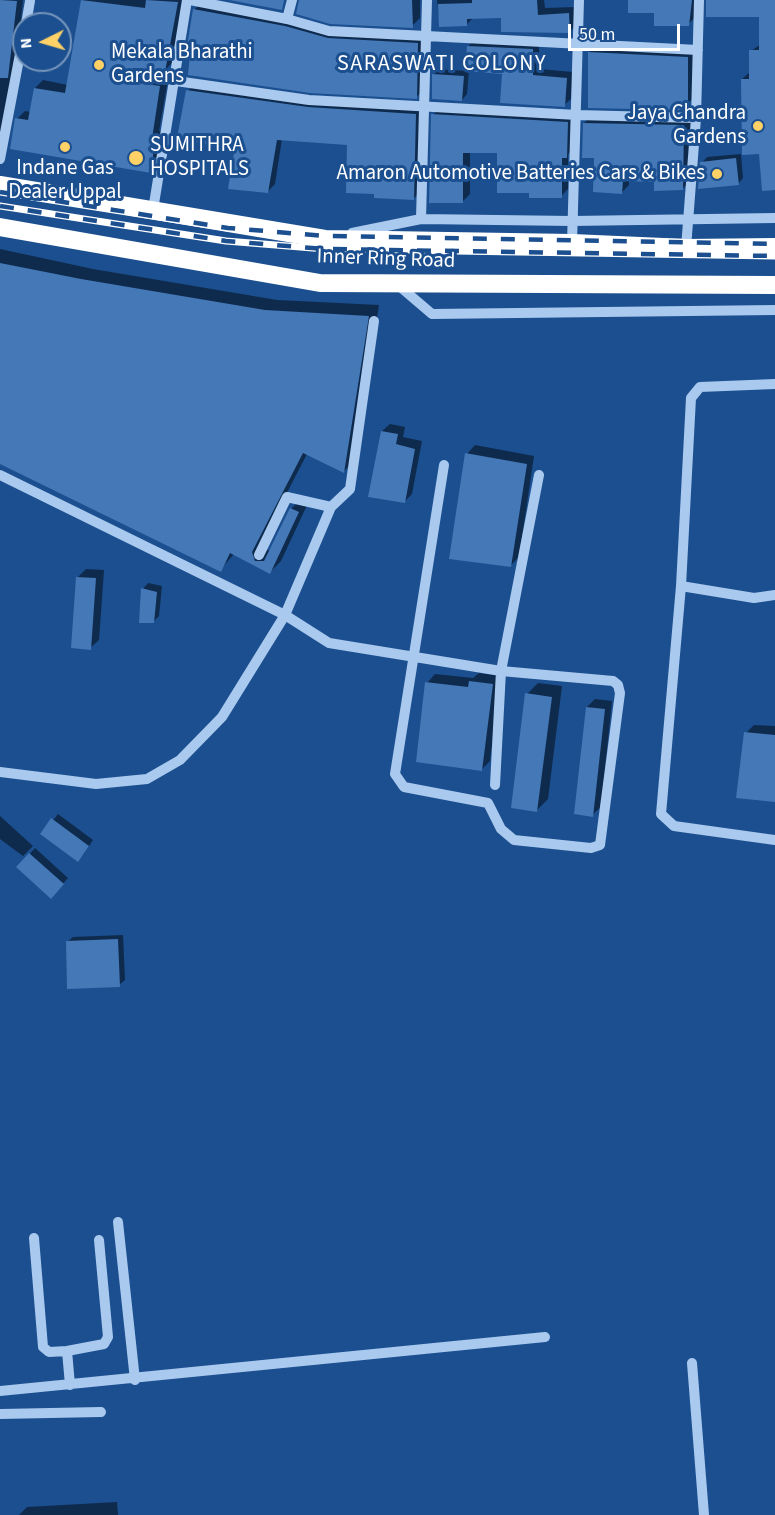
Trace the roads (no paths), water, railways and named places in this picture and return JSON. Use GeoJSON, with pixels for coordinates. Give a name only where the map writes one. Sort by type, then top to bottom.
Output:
{"type":"FeatureCollection","features":[{"type":"Feature","properties":{"kind":"highway","name":"Inner Ring Road"},"geometry":{"type":"LineString","coordinates":[[0,185],[325,239],[572,243],[686,248],[775,247]]}},
{"type":"Feature","properties":{"kind":"highway","name":"Inner Ring Road"},"geometry":{"type":"LineString","coordinates":[[0,227],[320,283],[775,285]]}},
{"type":"Feature","properties":{"kind":"street"},"geometry":{"type":"LineString","coordinates":[[153,210],[188,0],[217,3],[329,31],[698,50]]}},
{"type":"Feature","properties":{"kind":"street"},"geometry":{"type":"LineString","coordinates":[[287,19],[292,0]]}},
{"type":"Feature","properties":{"kind":"street"},"geometry":{"type":"LineString","coordinates":[[421,219],[427,0]]}},
{"type":"Feature","properties":{"kind":"street"},"geometry":{"type":"LineString","coordinates":[[572,243],[579,0]]}},
{"type":"Feature","properties":{"kind":"street"},"geometry":{"type":"LineString","coordinates":[[686,248],[696,118],[699,0]]}},
{"type":"Feature","properties":{"kind":"street"},"geometry":{"type":"LineString","coordinates":[[0,159],[17,72]]}},
{"type":"Feature","properties":{"kind":"street"},"geometry":{"type":"LineString","coordinates":[[134,75],[309,100],[577,115],[696,118]]}},
{"type":"Feature","properties":{"kind":"street"},"geometry":{"type":"LineString","coordinates":[[325,239],[421,219],[572,221],[775,218]]}},
{"type":"Feature","properties":{"kind":"street"},"geometry":{"type":"LineString","coordinates":[[398,285],[432,314],[775,310]]}},
{"type":"Feature","properties":{"kind":"street"},"geometry":{"type":"LineString","coordinates":[[0,772],[96,784],[147,779],[180,760],[222,717],[285,615],[331,507],[350,489],[374,321]]}},
{"type":"Feature","properties":{"kind":"street"},"geometry":{"type":"LineString","coordinates":[[775,384],[700,387],[691,398],[681,586],[661,813],[674,826],[775,840]]}},
{"type":"Feature","properties":{"kind":"street"},"geometry":{"type":"LineString","coordinates":[[0,475],[285,615],[329,643],[413,657],[501,670],[612,681],[618,685],[620,693],[600,845],[591,848],[514,840],[501,830],[488,803],[404,788],[395,774],[413,657],[444,465]]}},
{"type":"Feature","properties":{"kind":"street"},"geometry":{"type":"LineString","coordinates":[[495,785],[501,670],[539,475]]}},
{"type":"Feature","properties":{"kind":"street"},"geometry":{"type":"LineString","coordinates":[[259,555],[287,497],[331,507]]}},
{"type":"Feature","properties":{"kind":"street"},"geometry":{"type":"LineString","coordinates":[[681,586],[754,598],[775,596]]}},
{"type":"Feature","properties":{"kind":"street"},"geometry":{"type":"LineString","coordinates":[[118,1222],[135,1380]]}},
{"type":"Feature","properties":{"kind":"street"},"geometry":{"type":"LineString","coordinates":[[34,1238],[43,1347],[49,1352],[104,1344],[108,1337],[99,1240]]}},
{"type":"Feature","properties":{"kind":"street"},"geometry":{"type":"LineString","coordinates":[[0,1391],[135,1380],[545,1337]]}},
{"type":"Feature","properties":{"kind":"street"},"geometry":{"type":"LineString","coordinates":[[67,1351],[69,1385]]}},
{"type":"Feature","properties":{"kind":"street"},"geometry":{"type":"LineString","coordinates":[[692,1363],[704,1515]]}},
{"type":"Feature","properties":{"kind":"street"},"geometry":{"type":"LineString","coordinates":[[0,1414],[101,1412]]}},
{"type":"Feature","properties":{"kind":"railway"},"geometry":{"type":"LineString","coordinates":[[0,192],[228,228],[326,236],[775,244]]}},
{"type":"Feature","properties":{"kind":"railway"},"geometry":{"type":"LineString","coordinates":[[0,206],[226,241],[325,249],[775,256]]}},
{"type":"Feature","properties":{"kind":"place","name":"Mekala Bharathi Gardens"},"geometry":{"type":"Point","coordinates":[99,65]}},
{"type":"Feature","properties":{"kind":"place","name":"Jaya Chandra Gardens"},"geometry":{"type":"Point","coordinates":[758,126]}},
{"type":"Feature","properties":{"kind":"place","name":"Indane Gas Dealer Uppal"},"geometry":{"type":"Point","coordinates":[65,147]}},
{"type":"Feature","properties":{"kind":"place","name":"SUMITHRA HOSPITALS"},"geometry":{"type":"Point","coordinates":[136,158]}},
{"type":"Feature","properties":{"kind":"place","name":"Amaron Automotive Batteries Cars & Bikes"},"geometry":{"type":"Point","coordinates":[717,174]}},
{"type":"Feature","properties":{"kind":"district","name":"SARASWATI COLONY"},"geometry":{"type":"Point","coordinates":[442,65]}}]}
